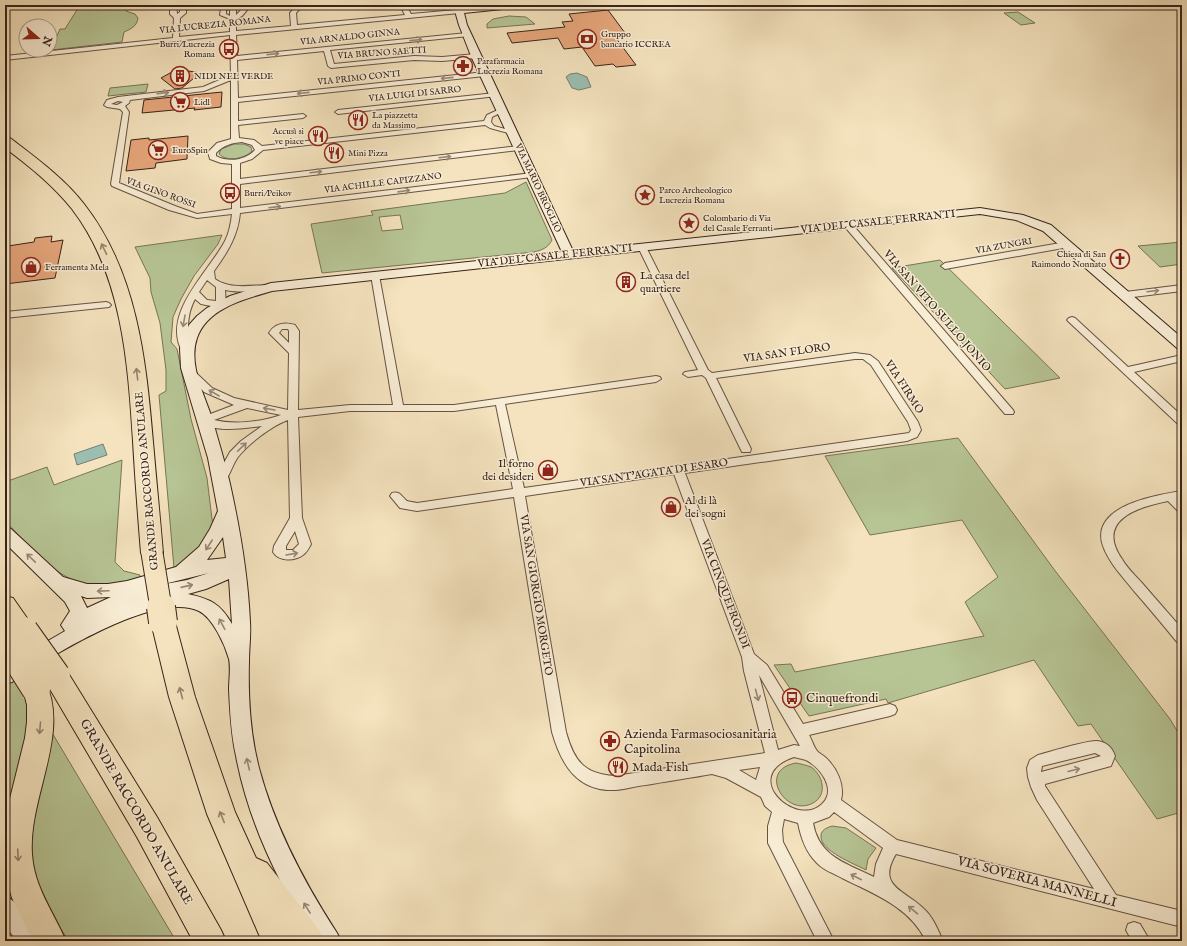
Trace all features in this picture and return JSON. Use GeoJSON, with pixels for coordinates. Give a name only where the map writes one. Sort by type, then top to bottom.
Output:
{"type":"FeatureCollection","features":[{"type":"Feature","properties":{"kind":"highway","name":"GRANDE RACCORDO ANULARE"},"geometry":{"type":"LineString","coordinates":[[5,141],[47,173],[70,197],[98,236],[112,267],[126,310],[135,361],[141,407],[152,553],[163,622],[182,697],[221,814],[279,941]]}},
{"type":"Feature","properties":{"kind":"highway"},"geometry":{"type":"LineString","coordinates":[[5,605],[14,636]]}},
{"type":"Feature","properties":{"kind":"highway","name":"GRANDE RACCORDO ANULARE"},"geometry":{"type":"LineString","coordinates":[[14,636],[147,827],[210,941]]}},
{"type":"Feature","properties":{"kind":"highway"},"geometry":{"type":"LineString","coordinates":[[46,682],[40,712],[40,730],[19,821],[17,853],[23,889],[28,902],[50,941]]}},
{"type":"Feature","properties":{"kind":"highway"},"geometry":{"type":"LineString","coordinates":[[233,842],[308,941]]}},
{"type":"Feature","properties":{"kind":"street"},"geometry":{"type":"LineString","coordinates":[[172,5],[173,14],[177,17],[176,39]]}},
{"type":"Feature","properties":{"kind":"street"},"geometry":{"type":"LineString","coordinates":[[177,17],[183,13],[183,5]]}},
{"type":"Feature","properties":{"kind":"street"},"geometry":{"type":"LineString","coordinates":[[235,141],[233,33],[233,18],[233,5],[226,7],[222,13],[224,16],[233,18],[241,15],[244,11],[242,7],[237,5]]}},
{"type":"Feature","properties":{"kind":"street"},"geometry":{"type":"LineString","coordinates":[[294,27],[293,13],[300,5]]}},
{"type":"Feature","properties":{"kind":"street"},"geometry":{"type":"LineString","coordinates":[[402,5],[409,16]]}},
{"type":"Feature","properties":{"kind":"street","name":"VIA LUCREZIA ROMANA"},"geometry":{"type":"LineString","coordinates":[[5,58],[233,33],[409,16],[458,8],[522,5]]}},
{"type":"Feature","properties":{"kind":"street","name":"VIA MARIO BROGLIO"},"geometry":{"type":"LineString","coordinates":[[458,8],[476,56],[566,250]]}},
{"type":"Feature","properties":{"kind":"street","name":"VIA ARNALDO GINNA"},"geometry":{"type":"LineString","coordinates":[[234,58],[467,35]]}},
{"type":"Feature","properties":{"kind":"street","name":"VIA BRUNO SAETTI"},"geometry":{"type":"LineString","coordinates":[[327,49],[331,66],[411,58],[442,59],[476,56]]}},
{"type":"Feature","properties":{"kind":"street","name":"VIA PRIMO CONTI"},"geometry":{"type":"LineString","coordinates":[[234,100],[485,74]]}},
{"type":"Feature","properties":{"kind":"street","name":"VIA GINO ROSSI"},"geometry":{"type":"LineString","coordinates":[[234,76],[204,89],[123,102],[126,112],[115,181],[116,186],[194,216],[236,212]]}},
{"type":"Feature","properties":{"kind":"street","name":"VIA LUIGI DI SARRO"},"geometry":{"type":"LineString","coordinates":[[338,112],[495,95]]}},
{"type":"Feature","properties":{"kind":"street"},"geometry":{"type":"LineString","coordinates":[[259,148],[486,123],[489,116],[502,110]]}},
{"type":"Feature","properties":{"kind":"street"},"geometry":{"type":"LineString","coordinates":[[235,124],[303,116]]}},
{"type":"Feature","properties":{"kind":"street","name":"VIA MARIO BROGLIO"},"geometry":{"type":"LineString","coordinates":[[486,123],[492,127],[512,132]]}},
{"type":"Feature","properties":{"kind":"street"},"geometry":{"type":"LineString","coordinates":[[235,141],[252,142],[259,148],[256,154],[252,157],[237,161],[222,161],[214,158],[212,155],[212,152],[218,146],[235,141]]}},
{"type":"Feature","properties":{"kind":"street"},"geometry":{"type":"LineString","coordinates":[[236,182],[519,148]]}},
{"type":"Feature","properties":{"kind":"street"},"geometry":{"type":"LineString","coordinates":[[186,352],[182,328],[187,307],[194,292],[220,257],[229,241],[233,229],[236,212],[235,169],[237,161]]}},
{"type":"Feature","properties":{"kind":"street","name":"VIA ACHILLE CAPIZZANO"},"geometry":{"type":"LineString","coordinates":[[236,212],[532,175]]}},
{"type":"Feature","properties":{"kind":"street","name":"VIA DEL CASALE FERRANTI"},"geometry":{"type":"LineString","coordinates":[[328,941],[300,896],[282,860],[249,769],[242,725],[239,660],[241,619],[236,565],[221,479],[190,372],[186,352],[194,328],[202,319],[221,305],[271,287],[544,257],[566,250],[642,247],[961,213],[986,212],[1015,216],[1041,225],[1050,230],[1182,345]]}},
{"type":"Feature","properties":{"kind":"street","name":"VIA SAN VITO SULLO JONIO"},"geometry":{"type":"LineString","coordinates":[[848,225],[1009,412]]}},
{"type":"Feature","properties":{"kind":"street","name":"VIA ZUNGRI"},"geometry":{"type":"LineString","coordinates":[[945,266],[1066,245]]}},
{"type":"Feature","properties":{"kind":"street"},"geometry":{"type":"LineString","coordinates":[[642,247],[746,449]]}},
{"type":"Feature","properties":{"kind":"street"},"geometry":{"type":"LineString","coordinates":[[210,270],[211,280],[220,287],[234,289],[271,287]]}},
{"type":"Feature","properties":{"kind":"street"},"geometry":{"type":"LineString","coordinates":[[375,275],[399,409]]}},
{"type":"Feature","properties":{"kind":"street"},"geometry":{"type":"LineString","coordinates":[[194,292],[204,302],[221,305],[220,287]]}},
{"type":"Feature","properties":{"kind":"street"},"geometry":{"type":"LineString","coordinates":[[1125,295],[1182,288]]}},
{"type":"Feature","properties":{"kind":"street"},"geometry":{"type":"LineString","coordinates":[[5,315],[106,304]]}},
{"type":"Feature","properties":{"kind":"street"},"geometry":{"type":"LineString","coordinates":[[1072,320],[1182,422]]}},
{"type":"Feature","properties":{"kind":"street"},"geometry":{"type":"LineString","coordinates":[[294,353],[293,414],[296,518]]}},
{"type":"Feature","properties":{"kind":"street","name":"VIA SAN FLORO"},"geometry":{"type":"LineString","coordinates":[[688,374],[707,374],[855,356],[867,357]]}},
{"type":"Feature","properties":{"kind":"street","name":"VIA FIRMO"},"geometry":{"type":"LineString","coordinates":[[867,357],[875,363],[913,422],[916,427],[915,432]]}},
{"type":"Feature","properties":{"kind":"street"},"geometry":{"type":"LineString","coordinates":[[1127,370],[1182,358]]}},
{"type":"Feature","properties":{"kind":"street"},"geometry":{"type":"LineString","coordinates":[[190,372],[208,390],[231,402],[293,414]]}},
{"type":"Feature","properties":{"kind":"street"},"geometry":{"type":"LineString","coordinates":[[204,420],[214,425],[225,426],[277,420],[293,414],[346,408],[445,409],[656,379]]}},
{"type":"Feature","properties":{"kind":"street","name":"VIA SAN GIORGIO MORGETO"},"geometry":{"type":"LineString","coordinates":[[500,402],[519,493],[562,742],[573,766],[588,779],[603,783],[622,783],[710,768]]}},
{"type":"Feature","properties":{"kind":"street"},"geometry":{"type":"LineString","coordinates":[[204,420],[245,405]]}},
{"type":"Feature","properties":{"kind":"street"},"geometry":{"type":"LineString","coordinates":[[221,479],[234,455],[277,420]]}},
{"type":"Feature","properties":{"kind":"street","name":"VIA SANT'AGATA DI ESARO"},"geometry":{"type":"LineString","coordinates":[[396,496],[404,505],[417,507],[892,440],[907,437],[915,432]]}},
{"type":"Feature","properties":{"kind":"street","name":"VIA CINQUEFRONDI"},"geometry":{"type":"LineString","coordinates":[[678,470],[749,657],[762,669],[800,731],[812,755],[828,769],[835,783],[834,796]]}},
{"type":"Feature","properties":{"kind":"street"},"geometry":{"type":"LineString","coordinates":[[1182,508],[1177,496],[1146,502],[1125,511],[1111,522],[1107,529],[1106,535],[1109,548],[1120,566],[1182,638]]}},
{"type":"Feature","properties":{"kind":"street"},"geometry":{"type":"LineString","coordinates":[[182,572],[205,552],[218,531],[227,511]]}},
{"type":"Feature","properties":{"kind":"street"},"geometry":{"type":"LineString","coordinates":[[5,533],[72,597],[78,608],[78,614],[71,625]]}},
{"type":"Feature","properties":{"kind":"street"},"geometry":{"type":"LineString","coordinates":[[58,583],[87,591],[108,591],[132,587],[182,572],[215,566],[236,565]]}},
{"type":"Feature","properties":{"kind":"street"},"geometry":{"type":"LineString","coordinates":[[5,663],[95,612],[120,602],[217,578],[236,565]]}},
{"type":"Feature","properties":{"kind":"street"},"geometry":{"type":"LineString","coordinates":[[5,676],[23,663],[71,636],[99,623],[135,609],[157,603],[173,601],[200,604],[214,612],[222,623],[239,660]]}},
{"type":"Feature","properties":{"kind":"street"},"geometry":{"type":"LineString","coordinates":[[749,657],[750,671],[773,758]]}},
{"type":"Feature","properties":{"kind":"street"},"geometry":{"type":"LineString","coordinates":[[800,731],[890,710]]}},
{"type":"Feature","properties":{"kind":"street"},"geometry":{"type":"LineString","coordinates":[[710,768],[773,758],[783,753],[794,751],[801,751],[812,755]]}},
{"type":"Feature","properties":{"kind":"street"},"geometry":{"type":"LineString","coordinates":[[773,758],[769,762],[764,772],[763,778],[765,792],[771,802],[781,812],[791,816],[805,818],[827,810],[834,796],[893,846],[884,859],[881,868],[882,879],[885,887],[891,894]]}},
{"type":"Feature","properties":{"kind":"street"},"geometry":{"type":"LineString","coordinates":[[710,768],[729,772],[765,792]]}},
{"type":"Feature","properties":{"kind":"street"},"geometry":{"type":"LineString","coordinates":[[1036,780],[1042,795],[1112,902]]}},
{"type":"Feature","properties":{"kind":"street"},"geometry":{"type":"LineString","coordinates":[[781,812],[775,824],[774,833],[776,843],[826,941]]}},
{"type":"Feature","properties":{"kind":"street"},"geometry":{"type":"LineString","coordinates":[[805,818],[806,827],[811,842],[818,855],[827,862],[891,894],[917,912],[935,941]]}},
{"type":"Feature","properties":{"kind":"street","name":"VIA SOVERIA MANNELLI"},"geometry":{"type":"LineString","coordinates":[[893,846],[1180,919]]}},
{"type":"Feature","properties":{"kind":"street"},"geometry":{"type":"LineString","coordinates":[[5,908],[32,941]]}},
{"type":"Feature","properties":{"kind":"green space"},"geometry":{"type":"Polygon","coordinates":[[[80,5],[127,5],[126,11],[135,14],[138,18],[133,27],[124,32],[122,42],[58,49],[58,34],[60,29],[65,29],[80,5]]]}},
{"type":"Feature","properties":{"kind":"green space"},"geometry":{"type":"Polygon","coordinates":[[[1018,12],[1035,23],[1021,25],[1004,13],[1018,12]]]}},
{"type":"Feature","properties":{"kind":"green space"},"geometry":{"type":"Polygon","coordinates":[[[509,16],[526,17],[535,24],[487,28],[487,24],[493,19],[509,16]]]}},
{"type":"Feature","properties":{"kind":"green space"},"geometry":{"type":"Polygon","coordinates":[[[148,84],[146,92],[108,96],[110,88],[148,84]]]}},
{"type":"Feature","properties":{"kind":"green space"},"geometry":{"type":"Polygon","coordinates":[[[234,144],[244,144],[251,147],[252,151],[240,158],[231,159],[219,154],[221,149],[234,144]]]}},
{"type":"Feature","properties":{"kind":"green space"},"geometry":{"type":"Polygon","coordinates":[[[526,182],[552,240],[547,247],[534,252],[322,273],[311,224],[373,215],[371,211],[505,193],[526,182]],[[400,215],[379,217],[382,231],[403,229],[400,215]]]}},
{"type":"Feature","properties":{"kind":"green space"},"geometry":{"type":"Polygon","coordinates":[[[222,235],[218,244],[194,276],[173,317],[171,342],[177,349],[191,419],[207,478],[213,527],[194,557],[174,568],[159,395],[166,391],[166,370],[160,323],[151,292],[150,278],[135,247],[222,235]]]}},
{"type":"Feature","properties":{"kind":"green space"},"geometry":{"type":"Polygon","coordinates":[[[1182,242],[1182,264],[1160,267],[1138,246],[1182,242]]]}},
{"type":"Feature","properties":{"kind":"green space"},"geometry":{"type":"Polygon","coordinates":[[[940,260],[1060,378],[1005,389],[892,268],[940,260]]]}},
{"type":"Feature","properties":{"kind":"green space"},"geometry":{"type":"Polygon","coordinates":[[[958,438],[1056,572],[1170,719],[1182,739],[1182,812],[1157,819],[1091,724],[1078,726],[1034,660],[888,703],[886,699],[809,716],[774,665],[791,664],[795,672],[984,636],[965,602],[998,577],[962,520],[870,535],[825,456],[958,438]]]}},
{"type":"Feature","properties":{"kind":"green space"},"geometry":{"type":"Polygon","coordinates":[[[122,460],[115,562],[124,571],[140,575],[140,579],[115,585],[100,586],[86,585],[72,580],[47,563],[5,521],[5,482],[47,467],[54,485],[122,460]]]}},
{"type":"Feature","properties":{"kind":"green space"},"geometry":{"type":"Polygon","coordinates":[[[13,674],[24,685],[30,716],[5,869],[5,679],[13,674]]]}},
{"type":"Feature","properties":{"kind":"green space"},"geometry":{"type":"Polygon","coordinates":[[[51,731],[176,941],[69,941],[44,905],[37,893],[28,840],[51,731]]]}},
{"type":"Feature","properties":{"kind":"green space"},"geometry":{"type":"Polygon","coordinates":[[[796,763],[811,767],[818,775],[822,785],[821,795],[818,799],[813,803],[803,806],[793,804],[785,799],[779,791],[777,783],[778,774],[784,767],[796,763]]]}},
{"type":"Feature","properties":{"kind":"green space"},"geometry":{"type":"Polygon","coordinates":[[[832,826],[846,828],[876,848],[868,859],[866,870],[832,852],[822,842],[822,832],[832,826]]]}},
{"type":"Feature","properties":{"kind":"shaded area"},"geometry":{"type":"Polygon","coordinates":[[[577,73],[587,77],[591,87],[579,90],[572,88],[566,77],[570,74],[577,73]]]}},
{"type":"Feature","properties":{"kind":"shaded area"},"geometry":{"type":"Polygon","coordinates":[[[103,444],[107,455],[77,465],[74,454],[103,444]]]}},
{"type":"Feature","properties":{"kind":"building","name":"Gruppo bancario ICCREA"},"geometry":{"type":"Polygon","coordinates":[[[608,10],[625,33],[613,34],[636,65],[616,67],[613,64],[595,66],[582,47],[564,49],[558,38],[512,43],[507,33],[565,27],[562,22],[573,21],[569,14],[608,10]]]}},
{"type":"Feature","properties":{"kind":"building","name":"NIDI NEL VERDE"},"geometry":{"type":"Polygon","coordinates":[[[183,70],[200,73],[182,88],[175,89],[161,78],[172,72],[183,70]]]}},
{"type":"Feature","properties":{"kind":"building","name":"Lidl"},"geometry":{"type":"Polygon","coordinates":[[[222,92],[221,107],[142,113],[144,100],[222,92]]]}},
{"type":"Feature","properties":{"kind":"building","name":"EuroSpin"},"geometry":{"type":"Polygon","coordinates":[[[188,136],[187,159],[156,163],[155,168],[126,171],[131,140],[149,138],[149,140],[188,136]]]}},
{"type":"Feature","properties":{"kind":"building","name":"Ferramenta Mela"},"geometry":{"type":"Polygon","coordinates":[[[52,236],[51,242],[63,240],[55,278],[5,284],[5,257],[8,246],[34,242],[35,238],[52,236]]]}},
{"type":"Feature","properties":{"kind":"place","name":"Gruppo bancario ICCREA"},"geometry":{"type":"Point","coordinates":[587,39]}},
{"type":"Feature","properties":{"kind":"place","name":"Burri/Lucrezia Romana"},"geometry":{"type":"Point","coordinates":[229,49]}},
{"type":"Feature","properties":{"kind":"place","name":"Parafarmacia Lucrezia Romana"},"geometry":{"type":"Point","coordinates":[463,66]}},
{"type":"Feature","properties":{"kind":"place","name":"NIDI NEL VERDE"},"geometry":{"type":"Point","coordinates":[180,76]}},
{"type":"Feature","properties":{"kind":"place","name":"Lidl"},"geometry":{"type":"Point","coordinates":[180,102]}},
{"type":"Feature","properties":{"kind":"place","name":"La piazzetta da Massimo"},"geometry":{"type":"Point","coordinates":[358,120]}},
{"type":"Feature","properties":{"kind":"place","name":"Accusì si ve piace"},"geometry":{"type":"Point","coordinates":[318,136]}},
{"type":"Feature","properties":{"kind":"place","name":"EuroSpin"},"geometry":{"type":"Point","coordinates":[158,150]}},
{"type":"Feature","properties":{"kind":"place","name":"Mini Pizza"},"geometry":{"type":"Point","coordinates":[334,153]}},
{"type":"Feature","properties":{"kind":"place","name":"Burri/Peikov"},"geometry":{"type":"Point","coordinates":[230,193]}},
{"type":"Feature","properties":{"kind":"place","name":"Parco Archeologico Lucrezia Romana"},"geometry":{"type":"Point","coordinates":[645,195]}},
{"type":"Feature","properties":{"kind":"place","name":"Colombario di Via del Casale Ferranti"},"geometry":{"type":"Point","coordinates":[689,223]}},
{"type":"Feature","properties":{"kind":"place","name":"Chiesa di San Raimondo Nonnato"},"geometry":{"type":"Point","coordinates":[1120,259]}},
{"type":"Feature","properties":{"kind":"place","name":"Ferramenta Mela"},"geometry":{"type":"Point","coordinates":[31,267]}},
{"type":"Feature","properties":{"kind":"place","name":"La casa del quartiere"},"geometry":{"type":"Point","coordinates":[626,282]}},
{"type":"Feature","properties":{"kind":"place","name":"Il forno dei desideri"},"geometry":{"type":"Point","coordinates":[548,470]}},
{"type":"Feature","properties":{"kind":"place","name":"Al di là dei sogni"},"geometry":{"type":"Point","coordinates":[671,507]}},
{"type":"Feature","properties":{"kind":"place","name":"Cinquefrondi"},"geometry":{"type":"Point","coordinates":[792,698]}},
{"type":"Feature","properties":{"kind":"place","name":"Azienda Farmasociosanitaria Capitolina"},"geometry":{"type":"Point","coordinates":[610,741]}},
{"type":"Feature","properties":{"kind":"place","name":"Mada Fish"},"geometry":{"type":"Point","coordinates":[618,767]}}]}
